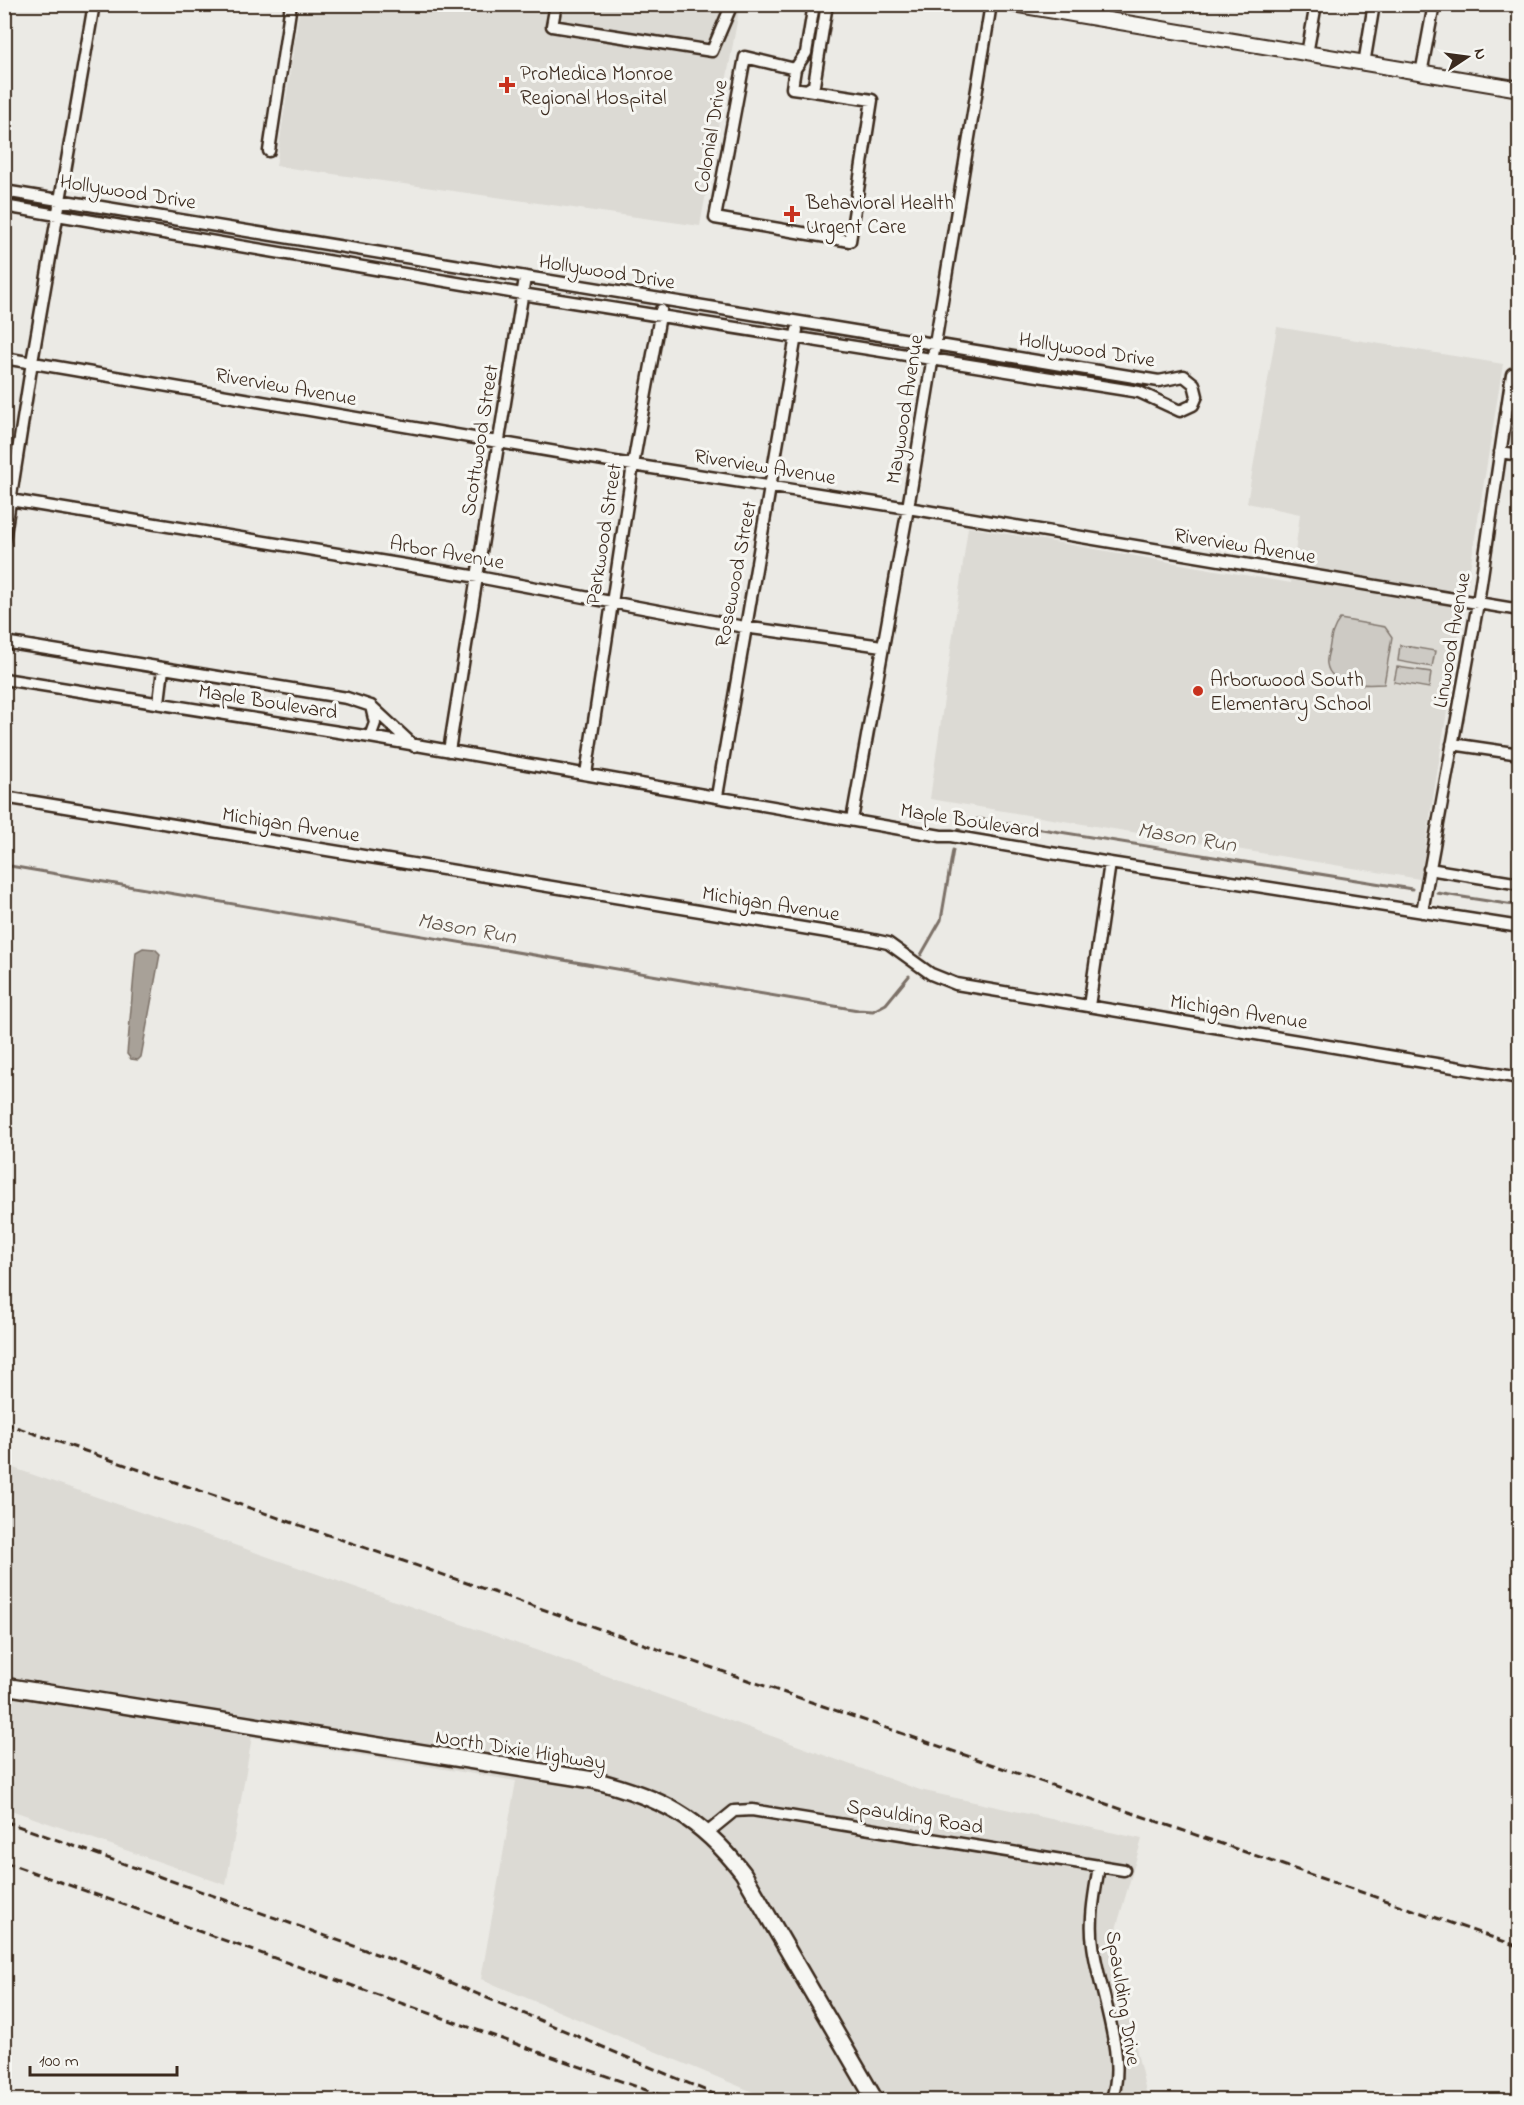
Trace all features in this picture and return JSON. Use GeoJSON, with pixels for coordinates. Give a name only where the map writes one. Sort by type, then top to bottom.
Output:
{"type":"FeatureCollection","features":[{"type":"Feature","properties":{"kind":"main road","name":"North Dixie Highway"},"geometry":{"type":"LineString","coordinates":[[4,1686],[593,1780],[656,1799],[691,1820],[733,1859],[756,1892],[875,2100]]}},
{"type":"Feature","properties":{"kind":"street"},"geometry":{"type":"LineString","coordinates":[[4,540],[8,499],[94,4]]}},
{"type":"Feature","properties":{"kind":"street"},"geometry":{"type":"LineString","coordinates":[[269,151],[291,4]]}},
{"type":"Feature","properties":{"kind":"street"},"geometry":{"type":"LineString","coordinates":[[556,4],[552,26],[712,51],[732,4]]}},
{"type":"Feature","properties":{"kind":"street"},"geometry":{"type":"LineString","coordinates":[[814,4],[806,53],[795,69],[792,88],[807,90],[814,85],[827,4]]}},
{"type":"Feature","properties":{"kind":"street","name":"Maywood Avenue"},"geometry":{"type":"LineString","coordinates":[[852,820],[908,508],[933,345],[991,4]]}},
{"type":"Feature","properties":{"kind":"street"},"geometry":{"type":"LineString","coordinates":[[1014,4],[1520,89]]}},
{"type":"Feature","properties":{"kind":"street"},"geometry":{"type":"LineString","coordinates":[[1101,20],[1103,4]]}},
{"type":"Feature","properties":{"kind":"street"},"geometry":{"type":"LineString","coordinates":[[1307,54],[1316,4]]}},
{"type":"Feature","properties":{"kind":"street"},"geometry":{"type":"LineString","coordinates":[[1364,64],[1374,4]]}},
{"type":"Feature","properties":{"kind":"street"},"geometry":{"type":"LineString","coordinates":[[1421,74],[1434,4]]}},
{"type":"Feature","properties":{"kind":"street","name":"Colonial Drive"},"geometry":{"type":"LineString","coordinates":[[795,69],[745,57],[715,218],[850,242],[872,100],[807,90]]}},
{"type":"Feature","properties":{"kind":"street","name":"Hollywood Drive"},"geometry":{"type":"LineString","coordinates":[[4,191],[1159,381],[1184,376],[1194,384],[1197,396],[1192,405],[1180,411],[1139,392],[522,294],[4,206]]}},
{"type":"Feature","properties":{"kind":"street","name":"Scottwood Street"},"geometry":{"type":"LineString","coordinates":[[448,751],[525,278]]}},
{"type":"Feature","properties":{"kind":"street","name":"Parkwood Street"},"geometry":{"type":"LineString","coordinates":[[586,774],[633,465],[663,300]]}},
{"type":"Feature","properties":{"kind":"street","name":"Rosewood Street"},"geometry":{"type":"LineString","coordinates":[[717,796],[744,627],[771,488],[799,322]]}},
{"type":"Feature","properties":{"kind":"street","name":"Riverview Avenue"},"geometry":{"type":"LineString","coordinates":[[4,358],[771,488],[908,508],[1520,610]]}},
{"type":"Feature","properties":{"kind":"street","name":"Linwood Avenue"},"geometry":{"type":"LineString","coordinates":[[1422,912],[1478,603],[1512,374]]}},
{"type":"Feature","properties":{"kind":"street"},"geometry":{"type":"LineString","coordinates":[[1500,452],[1520,454]]}},
{"type":"Feature","properties":{"kind":"street","name":"Arbor Avenue"},"geometry":{"type":"LineString","coordinates":[[8,499],[478,577],[744,627],[882,646]]}},
{"type":"Feature","properties":{"kind":"street","name":"Maple Boulevard"},"geometry":{"type":"LineString","coordinates":[[4,642],[347,698],[370,706],[415,746]]}},
{"type":"Feature","properties":{"kind":"street"},"geometry":{"type":"LineString","coordinates":[[159,702],[163,669]]}},
{"type":"Feature","properties":{"kind":"street","name":"Maple Boulevard"},"geometry":{"type":"LineString","coordinates":[[4,679],[159,702],[1110,863],[1520,927]]}},
{"type":"Feature","properties":{"kind":"street"},"geometry":{"type":"LineString","coordinates":[[370,706],[375,723],[370,738]]}},
{"type":"Feature","properties":{"kind":"street"},"geometry":{"type":"LineString","coordinates":[[1452,744],[1520,754]]}},
{"type":"Feature","properties":{"kind":"street","name":"Michigan Avenue"},"geometry":{"type":"LineString","coordinates":[[4,797],[864,938],[888,943],[931,974],[956,984],[1520,1078]]}},
{"type":"Feature","properties":{"kind":"street"},"geometry":{"type":"LineString","coordinates":[[1089,1006],[1110,863]]}},
{"type":"Feature","properties":{"kind":"street"},"geometry":{"type":"LineString","coordinates":[[1429,869],[1520,884]]}},
{"type":"Feature","properties":{"kind":"street","name":"Spaulding Road"},"geometry":{"type":"LineString","coordinates":[[707,1833],[720,1820],[734,1811],[752,1810],[1124,1870]]}},
{"type":"Feature","properties":{"kind":"street","name":"Spaulding Drive"},"geometry":{"type":"LineString","coordinates":[[1099,1866],[1091,1930],[1095,1960],[1117,2055],[1117,2083],[1111,2100]]}},
{"type":"Feature","properties":{"kind":"shaded area","name":"ProMedica Monroe Regional Hospital"},"geometry":{"type":"Polygon","coordinates":[[[300,5],[740,5],[700,226],[276,166],[300,5]]]}},
{"type":"Feature","properties":{"kind":"shaded area","name":"Arborwood South Elementary School"},"geometry":{"type":"Polygon","coordinates":[[[1277,327],[1503,364],[1420,879],[930,799],[968,527],[1291,583],[1300,514],[1247,503],[1277,327]]]}},
{"type":"Feature","properties":{"kind":"shaded area"},"geometry":{"type":"Polygon","coordinates":[[[1340,619],[1385,627],[1392,637],[1384,684],[1350,683],[1342,681],[1330,672],[1327,657],[1332,634],[1340,619]]]}},
{"type":"Feature","properties":{"kind":"shaded area"},"geometry":{"type":"Polygon","coordinates":[[[1400,645],[1435,651],[1432,667],[1398,661],[1400,645]]]}},
{"type":"Feature","properties":{"kind":"shaded area"},"geometry":{"type":"Polygon","coordinates":[[[1397,667],[1431,672],[1429,688],[1394,682],[1397,667]]]}},
{"type":"Feature","properties":{"kind":"shaded area"},"geometry":{"type":"Polygon","coordinates":[[[143,948],[155,949],[160,954],[141,1057],[138,1060],[131,1059],[127,1054],[136,952],[143,948]]]}},
{"type":"Feature","properties":{"kind":"shaded area"},"geometry":{"type":"Polygon","coordinates":[[[5,1465],[544,1653],[920,1790],[1142,1839],[1112,1943],[1148,2100],[772,2100],[481,1979],[516,1781],[252,1737],[226,1885],[5,1808],[5,1465]]]}},
{"type":"Feature","properties":{"kind":"waterway","name":"Mason Run"},"geometry":{"type":"LineString","coordinates":[[959,829],[972,820],[980,819],[1412,889]]}},
{"type":"Feature","properties":{"kind":"waterway","name":"Mason Run"},"geometry":{"type":"LineString","coordinates":[[921,955],[941,920],[953,850]]}},
{"type":"Feature","properties":{"kind":"waterway","name":"Mason Run"},"geometry":{"type":"LineString","coordinates":[[4,865],[858,1010],[873,1011],[886,1004],[909,976]]}},
{"type":"Feature","properties":{"kind":"waterway","name":"Mason Run"},"geometry":{"type":"LineString","coordinates":[[1437,893],[1520,906]]}},
{"type":"Feature","properties":{"kind":"railway"},"geometry":{"type":"LineString","coordinates":[[4,1423],[1520,1947]]}},
{"type":"Feature","properties":{"kind":"railway"},"geometry":{"type":"LineString","coordinates":[[4,1821],[421,1970],[728,2100]]}},
{"type":"Feature","properties":{"kind":"railway"},"geometry":{"type":"LineString","coordinates":[[4,1862],[674,2100]]}},
{"type":"Feature","properties":{"kind":"place","name":"ProMedica Monroe Regional Hospital"},"geometry":{"type":"Point","coordinates":[507,85]}},
{"type":"Feature","properties":{"kind":"place","name":"Behavioral Health Urgent Care"},"geometry":{"type":"Point","coordinates":[792,214]}},
{"type":"Feature","properties":{"kind":"place","name":"Arborwood South Elementary School"},"geometry":{"type":"Point","coordinates":[1198,691]}}]}
